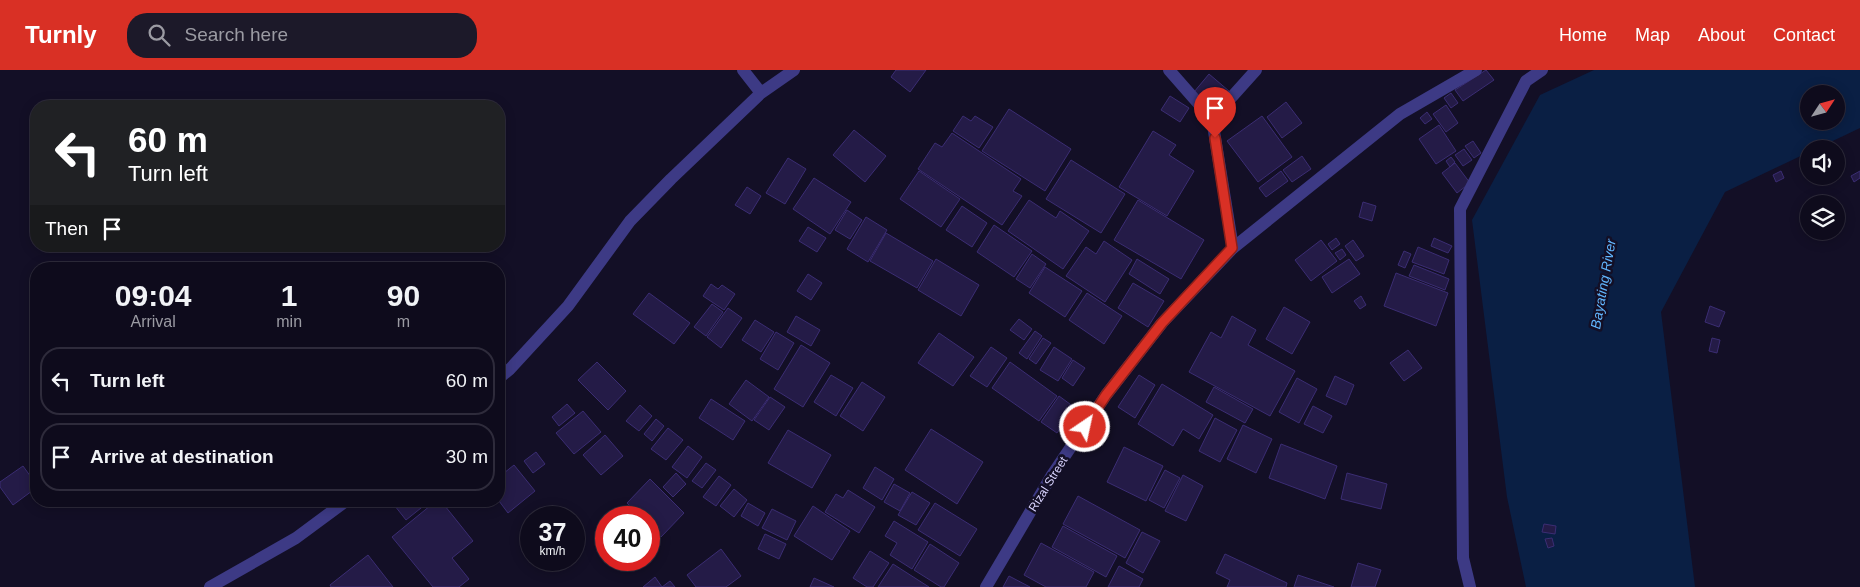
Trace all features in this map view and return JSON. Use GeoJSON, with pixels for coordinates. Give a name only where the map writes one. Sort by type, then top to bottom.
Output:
{"type":"FeatureCollection","features":[{"type":"Feature","properties":{"kind":"street"},"geometry":{"type":"LineString","coordinates":[[743,70],[761,93]]}},
{"type":"Feature","properties":{"kind":"street"},"geometry":{"type":"LineString","coordinates":[[505,373],[568,306],[630,221],[761,93],[794,70]]}},
{"type":"Feature","properties":{"kind":"street"},"geometry":{"type":"LineString","coordinates":[[1169,70],[1212,120],[1232,248]]}},
{"type":"Feature","properties":{"kind":"street"},"geometry":{"type":"LineString","coordinates":[[1212,120],[1256,70]]}},
{"type":"Feature","properties":{"kind":"street","name":"Rizal Street"},"geometry":{"type":"LineString","coordinates":[[986,587],[1052,475],[1106,395],[1162,323],[1232,248],[1400,114],[1476,70]]}},
{"type":"Feature","properties":{"kind":"street"},"geometry":{"type":"LineString","coordinates":[[1470,587],[1463,558],[1460,209],[1526,81],[1542,70]]}},
{"type":"Feature","properties":{"kind":"street"},"geometry":{"type":"LineString","coordinates":[[210,587],[296,538],[338,507]]}},
{"type":"Feature","properties":{"kind":"water","name":"Bayating River"},"geometry":{"type":"Polygon","coordinates":[[[1594,70],[1860,70],[1860,128],[1835,140],[1800,140],[1800,156],[1725,192],[1661,312],[1695,587],[1526,587],[1507,497],[1472,220],[1540,95],[1594,70]]]}},
{"type":"Feature","properties":{"kind":"building"},"geometry":{"type":"Polygon","coordinates":[[[896,70],[926,70],[910,92],[891,77],[896,70]]]}},
{"type":"Feature","properties":{"kind":"building"},"geometry":{"type":"Polygon","coordinates":[[[1486,70],[1494,80],[1463,101],[1455,90],[1486,70]]]}},
{"type":"Feature","properties":{"kind":"building"},"geometry":{"type":"Polygon","coordinates":[[[1209,74],[1229,91],[1213,108],[1194,92],[1209,74]]]}},
{"type":"Feature","properties":{"kind":"building"},"geometry":{"type":"Polygon","coordinates":[[[1451,93],[1458,103],[1451,108],[1444,98],[1451,93]]]}},
{"type":"Feature","properties":{"kind":"building"},"geometry":{"type":"Polygon","coordinates":[[[1170,96],[1189,108],[1180,122],[1161,110],[1170,96]]]}},
{"type":"Feature","properties":{"kind":"building"},"geometry":{"type":"Polygon","coordinates":[[[1286,102],[1302,123],[1282,138],[1267,117],[1286,102]]]}},
{"type":"Feature","properties":{"kind":"building"},"geometry":{"type":"Polygon","coordinates":[[[1446,105],[1458,123],[1446,132],[1433,114],[1446,105]]]}},
{"type":"Feature","properties":{"kind":"building"},"geometry":{"type":"Polygon","coordinates":[[[1009,109],[1071,149],[1045,191],[982,151],[1009,109]]]}},
{"type":"Feature","properties":{"kind":"building"},"geometry":{"type":"Polygon","coordinates":[[[1427,112],[1432,119],[1425,124],[1420,118],[1427,112]]]}},
{"type":"Feature","properties":{"kind":"building"},"geometry":{"type":"Polygon","coordinates":[[[963,116],[971,121],[975,116],[993,127],[979,148],[953,131],[963,116]]]}},
{"type":"Feature","properties":{"kind":"building"},"geometry":{"type":"Polygon","coordinates":[[[1262,116],[1292,157],[1258,182],[1227,141],[1262,116]]]}},
{"type":"Feature","properties":{"kind":"building"},"geometry":{"type":"Polygon","coordinates":[[[1439,125],[1456,151],[1436,164],[1419,139],[1439,125]]]}},
{"type":"Feature","properties":{"kind":"building"},"geometry":{"type":"Polygon","coordinates":[[[854,130],[886,156],[865,182],[833,155],[854,130]]]}},
{"type":"Feature","properties":{"kind":"building"},"geometry":{"type":"Polygon","coordinates":[[[1153,131],[1176,145],[1169,155],[1194,171],[1167,216],[1119,187],[1153,131]]]}},
{"type":"Feature","properties":{"kind":"building"},"geometry":{"type":"Polygon","coordinates":[[[952,133],[1021,179],[1013,191],[1022,196],[1002,225],[918,169],[935,143],[942,147],[952,133]]]}},
{"type":"Feature","properties":{"kind":"building"},"geometry":{"type":"Polygon","coordinates":[[[1473,141],[1481,153],[1474,158],[1465,146],[1473,141]]]}},
{"type":"Feature","properties":{"kind":"building"},"geometry":{"type":"Polygon","coordinates":[[[1464,149],[1472,160],[1463,166],[1455,155],[1464,149]]]}},
{"type":"Feature","properties":{"kind":"building"},"geometry":{"type":"Polygon","coordinates":[[[1302,156],[1311,169],[1292,182],[1283,170],[1302,156]]]}},
{"type":"Feature","properties":{"kind":"building"},"geometry":{"type":"Polygon","coordinates":[[[1451,157],[1455,162],[1450,167],[1446,161],[1451,157]]]}},
{"type":"Feature","properties":{"kind":"building"},"geometry":{"type":"Polygon","coordinates":[[[788,158],[806,169],[785,204],[766,193],[788,158]]]}},
{"type":"Feature","properties":{"kind":"building"},"geometry":{"type":"Polygon","coordinates":[[[1071,160],[1125,194],[1101,233],[1046,199],[1071,160]]]}},
{"type":"Feature","properties":{"kind":"building"},"geometry":{"type":"Polygon","coordinates":[[[1455,163],[1470,183],[1457,193],[1442,173],[1455,163]]]}},
{"type":"Feature","properties":{"kind":"building"},"geometry":{"type":"Polygon","coordinates":[[[919,171],[960,199],[941,227],[900,199],[919,171]]]}},
{"type":"Feature","properties":{"kind":"building"},"geometry":{"type":"Polygon","coordinates":[[[1281,171],[1288,181],[1266,197],[1259,188],[1281,171]]]}},
{"type":"Feature","properties":{"kind":"building"},"geometry":{"type":"Polygon","coordinates":[[[1781,171],[1784,178],[1776,182],[1773,175],[1781,171]]]}},
{"type":"Feature","properties":{"kind":"building"},"geometry":{"type":"Polygon","coordinates":[[[1860,171],[1860,178],[1854,182],[1851,176],[1860,171]]]}},
{"type":"Feature","properties":{"kind":"building"},"geometry":{"type":"Polygon","coordinates":[[[814,178],[851,202],[830,234],[793,209],[814,178]]]}},
{"type":"Feature","properties":{"kind":"building"},"geometry":{"type":"Polygon","coordinates":[[[747,187],[761,196],[750,214],[735,205],[747,187]]]}},
{"type":"Feature","properties":{"kind":"building"},"geometry":{"type":"Polygon","coordinates":[[[1029,200],[1056,218],[1060,211],[1089,231],[1063,269],[1008,231],[1029,200]]]}},
{"type":"Feature","properties":{"kind":"building"},"geometry":{"type":"Polygon","coordinates":[[[1138,200],[1204,240],[1181,279],[1114,240],[1138,200]]]}},
{"type":"Feature","properties":{"kind":"building"},"geometry":{"type":"Polygon","coordinates":[[[1363,202],[1376,206],[1372,221],[1359,217],[1363,202]]]}},
{"type":"Feature","properties":{"kind":"building"},"geometry":{"type":"Polygon","coordinates":[[[962,206],[987,223],[972,247],[946,230],[962,206]]]}},
{"type":"Feature","properties":{"kind":"building"},"geometry":{"type":"Polygon","coordinates":[[[847,210],[862,220],[850,239],[835,230],[847,210]]]}},
{"type":"Feature","properties":{"kind":"building"},"geometry":{"type":"Polygon","coordinates":[[[866,217],[887,230],[868,262],[847,249],[866,217]]]}},
{"type":"Feature","properties":{"kind":"building"},"geometry":{"type":"Polygon","coordinates":[[[994,225],[1032,251],[1014,277],[977,252],[994,225]]]}},
{"type":"Feature","properties":{"kind":"building"},"geometry":{"type":"Polygon","coordinates":[[[808,227],[826,238],[817,252],[799,241],[808,227]]]}},
{"type":"Feature","properties":{"kind":"building"},"geometry":{"type":"Polygon","coordinates":[[[886,233],[933,261],[917,288],[870,261],[886,233]]]}},
{"type":"Feature","properties":{"kind":"building"},"geometry":{"type":"Polygon","coordinates":[[[1336,238],[1340,244],[1332,250],[1328,244],[1336,238]]]}},
{"type":"Feature","properties":{"kind":"building"},"geometry":{"type":"Polygon","coordinates":[[[1434,238],[1452,246],[1448,253],[1431,246],[1434,238]]]}},
{"type":"Feature","properties":{"kind":"building"},"geometry":{"type":"Polygon","coordinates":[[[1321,240],[1337,261],[1311,281],[1295,260],[1321,240]]]}},
{"type":"Feature","properties":{"kind":"building"},"geometry":{"type":"Polygon","coordinates":[[[1353,240],[1364,256],[1356,261],[1345,246],[1353,240]]]}},
{"type":"Feature","properties":{"kind":"building"},"geometry":{"type":"Polygon","coordinates":[[[1104,241],[1132,260],[1105,302],[1066,276],[1086,247],[1096,254],[1104,241]]]}},
{"type":"Feature","properties":{"kind":"building"},"geometry":{"type":"Polygon","coordinates":[[[1418,247],[1449,260],[1444,274],[1412,262],[1418,247]]]}},
{"type":"Feature","properties":{"kind":"building"},"geometry":{"type":"Polygon","coordinates":[[[1342,249],[1346,255],[1340,260],[1335,253],[1342,249]]]}},
{"type":"Feature","properties":{"kind":"building"},"geometry":{"type":"Polygon","coordinates":[[[1404,251],[1411,254],[1405,268],[1398,265],[1404,251]]]}},
{"type":"Feature","properties":{"kind":"building"},"geometry":{"type":"Polygon","coordinates":[[[1032,254],[1046,264],[1030,288],[1016,279],[1032,254]]]}},
{"type":"Feature","properties":{"kind":"building"},"geometry":{"type":"Polygon","coordinates":[[[936,259],[979,285],[961,316],[918,290],[936,259]]]}},
{"type":"Feature","properties":{"kind":"building"},"geometry":{"type":"Polygon","coordinates":[[[1137,259],[1169,279],[1160,294],[1129,274],[1137,259]]]}},
{"type":"Feature","properties":{"kind":"building"},"geometry":{"type":"Polygon","coordinates":[[[1349,259],[1360,274],[1332,293],[1322,277],[1349,259]]]}},
{"type":"Feature","properties":{"kind":"building"},"geometry":{"type":"Polygon","coordinates":[[[1414,265],[1449,279],[1445,290],[1409,276],[1414,265]]]}},
{"type":"Feature","properties":{"kind":"building"},"geometry":{"type":"Polygon","coordinates":[[[1045,267],[1082,291],[1065,317],[1029,293],[1045,267]]]}},
{"type":"Feature","properties":{"kind":"building"},"geometry":{"type":"Polygon","coordinates":[[[1396,273],[1448,293],[1436,326],[1384,306],[1396,273]]]}},
{"type":"Feature","properties":{"kind":"building"},"geometry":{"type":"Polygon","coordinates":[[[808,274],[822,283],[811,300],[797,291],[808,274]]]}},
{"type":"Feature","properties":{"kind":"building"},"geometry":{"type":"Polygon","coordinates":[[[1133,283],[1164,301],[1148,327],[1118,308],[1133,283]]]}},
{"type":"Feature","properties":{"kind":"building"},"geometry":{"type":"Polygon","coordinates":[[[711,284],[718,289],[722,285],[735,294],[724,310],[703,296],[711,284]]]}},
{"type":"Feature","properties":{"kind":"building"},"geometry":{"type":"Polygon","coordinates":[[[649,293],[690,323],[674,344],[633,314],[649,293]]]}},
{"type":"Feature","properties":{"kind":"building"},"geometry":{"type":"Polygon","coordinates":[[[1087,293],[1122,316],[1104,344],[1069,320],[1087,293]]]}},
{"type":"Feature","properties":{"kind":"building"},"geometry":{"type":"Polygon","coordinates":[[[1361,296],[1366,305],[1360,309],[1354,301],[1361,296]]]}},
{"type":"Feature","properties":{"kind":"building"},"geometry":{"type":"Polygon","coordinates":[[[712,304],[723,312],[706,336],[694,327],[712,304]]]}},
{"type":"Feature","properties":{"kind":"building"},"geometry":{"type":"Polygon","coordinates":[[[1710,306],[1725,312],[1719,327],[1705,322],[1710,306]]]}},
{"type":"Feature","properties":{"kind":"building"},"geometry":{"type":"Polygon","coordinates":[[[1284,307],[1310,322],[1292,354],[1266,339],[1284,307]]]}},
{"type":"Feature","properties":{"kind":"building"},"geometry":{"type":"Polygon","coordinates":[[[728,308],[742,318],[721,348],[707,337],[728,308]]]}},
{"type":"Feature","properties":{"kind":"building"},"geometry":{"type":"Polygon","coordinates":[[[796,316],[820,330],[811,346],[787,332],[796,316]]]}},
{"type":"Feature","properties":{"kind":"building"},"geometry":{"type":"Polygon","coordinates":[[[1232,316],[1256,330],[1248,345],[1295,371],[1270,416],[1189,372],[1211,332],[1221,338],[1232,316]]]}},
{"type":"Feature","properties":{"kind":"building"},"geometry":{"type":"Polygon","coordinates":[[[1019,319],[1032,329],[1024,340],[1010,330],[1019,319]]]}},
{"type":"Feature","properties":{"kind":"building"},"geometry":{"type":"Polygon","coordinates":[[[755,320],[774,332],[761,352],[742,340],[755,320]]]}},
{"type":"Feature","properties":{"kind":"building"},"geometry":{"type":"Polygon","coordinates":[[[1035,331],[1042,336],[1027,359],[1019,353],[1035,331]]]}},
{"type":"Feature","properties":{"kind":"building"},"geometry":{"type":"Polygon","coordinates":[[[776,332],[794,343],[778,370],[760,359],[776,332]]]}},
{"type":"Feature","properties":{"kind":"building"},"geometry":{"type":"Polygon","coordinates":[[[939,333],[974,357],[953,386],[918,363],[939,333]]]}},
{"type":"Feature","properties":{"kind":"building"},"geometry":{"type":"Polygon","coordinates":[[[1043,338],[1051,343],[1036,364],[1029,359],[1043,338]]]}},
{"type":"Feature","properties":{"kind":"building"},"geometry":{"type":"Polygon","coordinates":[[[1712,338],[1720,340],[1717,353],[1709,351],[1712,338]]]}},
{"type":"Feature","properties":{"kind":"building"},"geometry":{"type":"Polygon","coordinates":[[[801,345],[830,363],[803,407],[774,389],[801,345]]]}},
{"type":"Feature","properties":{"kind":"building"},"geometry":{"type":"Polygon","coordinates":[[[991,347],[1007,358],[987,387],[970,376],[991,347]]]}},
{"type":"Feature","properties":{"kind":"building"},"geometry":{"type":"Polygon","coordinates":[[[1054,347],[1072,359],[1058,381],[1040,370],[1054,347]]]}},
{"type":"Feature","properties":{"kind":"building"},"geometry":{"type":"Polygon","coordinates":[[[1408,350],[1422,368],[1404,381],[1390,363],[1408,350]]]}},
{"type":"Feature","properties":{"kind":"building"},"geometry":{"type":"Polygon","coordinates":[[[1073,360],[1085,368],[1073,386],[1062,378],[1073,360]]]}},
{"type":"Feature","properties":{"kind":"building"},"geometry":{"type":"Polygon","coordinates":[[[597,362],[626,391],[608,410],[578,380],[597,362]]]}},
{"type":"Feature","properties":{"kind":"building"},"geometry":{"type":"Polygon","coordinates":[[[1010,362],[1057,396],[1039,421],[992,388],[1010,362]]]}},
{"type":"Feature","properties":{"kind":"building"},"geometry":{"type":"Polygon","coordinates":[[[831,375],[853,388],[836,416],[814,402],[831,375]]]}},
{"type":"Feature","properties":{"kind":"building"},"geometry":{"type":"Polygon","coordinates":[[[1139,375],[1155,385],[1135,418],[1118,407],[1139,375]]]}},
{"type":"Feature","properties":{"kind":"building"},"geometry":{"type":"Polygon","coordinates":[[[1335,376],[1354,385],[1346,405],[1326,396],[1335,376]]]}},
{"type":"Feature","properties":{"kind":"building"},"geometry":{"type":"Polygon","coordinates":[[[1297,378],[1317,389],[1299,423],[1279,412],[1297,378]]]}},
{"type":"Feature","properties":{"kind":"building"},"geometry":{"type":"Polygon","coordinates":[[[746,380],[769,397],[752,421],[729,404],[746,380]]]}},
{"type":"Feature","properties":{"kind":"building"},"geometry":{"type":"Polygon","coordinates":[[[862,382],[885,397],[863,431],[840,416],[862,382]]]}},
{"type":"Feature","properties":{"kind":"building"},"geometry":{"type":"Polygon","coordinates":[[[1162,384],[1213,415],[1199,439],[1183,429],[1173,446],[1138,424],[1162,384]]]}},
{"type":"Feature","properties":{"kind":"building"},"geometry":{"type":"Polygon","coordinates":[[[1214,387],[1253,409],[1245,423],[1206,402],[1214,387]]]}},
{"type":"Feature","properties":{"kind":"building"},"geometry":{"type":"Polygon","coordinates":[[[1059,396],[1074,407],[1057,433],[1041,422],[1059,396]]]}},
{"type":"Feature","properties":{"kind":"building"},"geometry":{"type":"Polygon","coordinates":[[[770,397],[785,407],[769,430],[754,420],[770,397]]]}},
{"type":"Feature","properties":{"kind":"building"},"geometry":{"type":"Polygon","coordinates":[[[711,399],[745,421],[733,440],[699,418],[711,399]]]}},
{"type":"Feature","properties":{"kind":"building"},"geometry":{"type":"Polygon","coordinates":[[[567,404],[575,413],[559,426],[552,417],[567,404]]]}},
{"type":"Feature","properties":{"kind":"building"},"geometry":{"type":"Polygon","coordinates":[[[640,405],[652,416],[639,431],[626,421],[640,405]]]}},
{"type":"Feature","properties":{"kind":"building"},"geometry":{"type":"Polygon","coordinates":[[[1313,406],[1332,416],[1323,433],[1304,424],[1313,406]]]}},
{"type":"Feature","properties":{"kind":"building"},"geometry":{"type":"Polygon","coordinates":[[[583,411],[601,432],[574,454],[556,433],[583,411]]]}},
{"type":"Feature","properties":{"kind":"building"},"geometry":{"type":"Polygon","coordinates":[[[1215,418],[1237,430],[1220,462],[1199,451],[1215,418]]]}},
{"type":"Feature","properties":{"kind":"building"},"geometry":{"type":"Polygon","coordinates":[[[656,419],[664,426],[652,441],[644,434],[656,419]]]}},
{"type":"Feature","properties":{"kind":"building"},"geometry":{"type":"Polygon","coordinates":[[[1243,425],[1272,439],[1256,473],[1227,459],[1243,425]]]}},
{"type":"Feature","properties":{"kind":"building"},"geometry":{"type":"Polygon","coordinates":[[[668,428],[683,440],[666,460],[651,449],[668,428]]]}},
{"type":"Feature","properties":{"kind":"building"},"geometry":{"type":"Polygon","coordinates":[[[931,429],[983,462],[957,504],[905,470],[931,429]]]}},
{"type":"Feature","properties":{"kind":"building"},"geometry":{"type":"Polygon","coordinates":[[[788,430],[831,455],[812,488],[768,463],[788,430]]]}},
{"type":"Feature","properties":{"kind":"building"},"geometry":{"type":"Polygon","coordinates":[[[605,435],[623,456],[601,475],[583,455],[605,435]]]}},
{"type":"Feature","properties":{"kind":"building"},"geometry":{"type":"Polygon","coordinates":[[[1281,444],[1337,466],[1325,499],[1269,478],[1281,444]]]}},
{"type":"Feature","properties":{"kind":"building"},"geometry":{"type":"Polygon","coordinates":[[[688,446],[702,457],[687,478],[672,467],[688,446]]]}},
{"type":"Feature","properties":{"kind":"building"},"geometry":{"type":"Polygon","coordinates":[[[1124,447],[1163,466],[1146,501],[1107,482],[1124,447]]]}},
{"type":"Feature","properties":{"kind":"building"},"geometry":{"type":"Polygon","coordinates":[[[536,452],[545,464],[533,473],[524,461],[536,452]]]}},
{"type":"Feature","properties":{"kind":"building"},"geometry":{"type":"Polygon","coordinates":[[[706,463],[716,470],[702,488],[692,481],[706,463]]]}},
{"type":"Feature","properties":{"kind":"building"},"geometry":{"type":"Polygon","coordinates":[[[514,465],[535,491],[508,513],[504,507],[505,472],[514,465]]]}},
{"type":"Feature","properties":{"kind":"building"},"geometry":{"type":"Polygon","coordinates":[[[23,466],[30,476],[30,492],[13,505],[0,487],[0,482],[23,466]]]}},
{"type":"Feature","properties":{"kind":"building"},"geometry":{"type":"Polygon","coordinates":[[[875,467],[894,479],[882,500],[863,488],[875,467]]]}},
{"type":"Feature","properties":{"kind":"building"},"geometry":{"type":"Polygon","coordinates":[[[1165,470],[1180,478],[1164,508],[1149,500],[1165,470]]]}},
{"type":"Feature","properties":{"kind":"building"},"geometry":{"type":"Polygon","coordinates":[[[676,473],[686,484],[673,497],[663,487],[676,473]]]}},
{"type":"Feature","properties":{"kind":"building"},"geometry":{"type":"Polygon","coordinates":[[[1347,473],[1387,484],[1381,509],[1341,499],[1347,473]]]}},
{"type":"Feature","properties":{"kind":"building"},"geometry":{"type":"Polygon","coordinates":[[[1183,475],[1203,486],[1186,521],[1165,511],[1183,475]]]}},
{"type":"Feature","properties":{"kind":"building"},"geometry":{"type":"Polygon","coordinates":[[[719,476],[731,485],[716,506],[703,497],[719,476]]]}},
{"type":"Feature","properties":{"kind":"building"},"geometry":{"type":"Polygon","coordinates":[[[650,479],[684,513],[661,537],[660,506],[630,506],[627,503],[650,479]]]}},
{"type":"Feature","properties":{"kind":"building"},"geometry":{"type":"Polygon","coordinates":[[[894,484],[910,493],[900,511],[884,502],[894,484]]]}},
{"type":"Feature","properties":{"kind":"building"},"geometry":{"type":"Polygon","coordinates":[[[734,489],[747,500],[734,517],[720,506],[734,489]]]}},
{"type":"Feature","properties":{"kind":"building"},"geometry":{"type":"Polygon","coordinates":[[[848,490],[875,507],[859,533],[825,512],[836,494],[843,498],[848,490]]]}},
{"type":"Feature","properties":{"kind":"building"},"geometry":{"type":"Polygon","coordinates":[[[912,492],[930,503],[916,525],[898,515],[912,492]]]}},
{"type":"Feature","properties":{"kind":"building"},"geometry":{"type":"Polygon","coordinates":[[[1078,496],[1140,530],[1125,558],[1063,524],[1078,496]]]}},
{"type":"Feature","properties":{"kind":"building"},"geometry":{"type":"Polygon","coordinates":[[[748,503],[765,513],[758,526],[741,516],[748,503]]]}},
{"type":"Feature","properties":{"kind":"building"},"geometry":{"type":"Polygon","coordinates":[[[935,503],[977,529],[960,556],[918,530],[935,503]]]}},
{"type":"Feature","properties":{"kind":"building"},"geometry":{"type":"Polygon","coordinates":[[[813,506],[850,531],[832,560],[794,536],[813,506]]]}},
{"type":"Feature","properties":{"kind":"building"},"geometry":{"type":"Polygon","coordinates":[[[396,507],[422,507],[406,520],[396,507]]]}},
{"type":"Feature","properties":{"kind":"building"},"geometry":{"type":"Polygon","coordinates":[[[429,507],[446,507],[473,541],[452,558],[469,579],[459,587],[433,587],[392,537],[429,507]]]}},
{"type":"Feature","properties":{"kind":"building"},"geometry":{"type":"Polygon","coordinates":[[[772,509],[796,521],[787,540],[762,528],[772,509]]]}},
{"type":"Feature","properties":{"kind":"building"},"geometry":{"type":"Polygon","coordinates":[[[894,521],[928,542],[912,569],[890,555],[897,543],[885,536],[894,521]]]}},
{"type":"Feature","properties":{"kind":"building"},"geometry":{"type":"Polygon","coordinates":[[[1544,524],[1556,526],[1555,534],[1542,532],[1544,524]]]}},
{"type":"Feature","properties":{"kind":"building"},"geometry":{"type":"Polygon","coordinates":[[[1063,526],[1117,556],[1106,577],[1052,547],[1063,526]]]}},
{"type":"Feature","properties":{"kind":"building"},"geometry":{"type":"Polygon","coordinates":[[[1142,532],[1160,541],[1143,573],[1126,563],[1142,532]]]}},
{"type":"Feature","properties":{"kind":"building"},"geometry":{"type":"Polygon","coordinates":[[[765,534],[786,544],[779,559],[758,549],[765,534]]]}},
{"type":"Feature","properties":{"kind":"building"},"geometry":{"type":"Polygon","coordinates":[[[1552,538],[1554,546],[1548,548],[1545,539],[1552,538]]]}},
{"type":"Feature","properties":{"kind":"building"},"geometry":{"type":"Polygon","coordinates":[[[1041,543],[1094,572],[1086,587],[1046,587],[1024,575],[1041,543]]]}},
{"type":"Feature","properties":{"kind":"building"},"geometry":{"type":"Polygon","coordinates":[[[930,544],[959,563],[944,587],[914,570],[930,544]]]}},
{"type":"Feature","properties":{"kind":"building"},"geometry":{"type":"Polygon","coordinates":[[[721,549],[741,576],[726,587],[696,587],[687,575],[721,549]]]}},
{"type":"Feature","properties":{"kind":"building"},"geometry":{"type":"Polygon","coordinates":[[[870,551],[889,563],[873,587],[867,587],[853,578],[870,551]]]}},
{"type":"Feature","properties":{"kind":"building"},"geometry":{"type":"Polygon","coordinates":[[[1225,554],[1287,583],[1286,587],[1227,587],[1230,580],[1216,573],[1225,554]]]}},
{"type":"Feature","properties":{"kind":"building"},"geometry":{"type":"Polygon","coordinates":[[[368,555],[393,587],[331,587],[330,585],[368,555]]]}},
{"type":"Feature","properties":{"kind":"building"},"geometry":{"type":"Polygon","coordinates":[[[1358,563],[1381,570],[1375,587],[1351,587],[1358,563]]]}},
{"type":"Feature","properties":{"kind":"building"},"geometry":{"type":"Polygon","coordinates":[[[893,564],[929,587],[878,587],[893,564]]]}},
{"type":"Feature","properties":{"kind":"building"},"geometry":{"type":"Polygon","coordinates":[[[1119,566],[1143,579],[1139,587],[1108,587],[1119,566]]]}},
{"type":"Feature","properties":{"kind":"building"},"geometry":{"type":"Polygon","coordinates":[[[1298,575],[1334,587],[1294,587],[1298,575]]]}},
{"type":"Feature","properties":{"kind":"building"},"geometry":{"type":"Polygon","coordinates":[[[1009,576],[1030,587],[1003,587],[1009,576]]]}},
{"type":"Feature","properties":{"kind":"building"},"geometry":{"type":"Polygon","coordinates":[[[655,577],[662,587],[643,587],[655,577]]]}},
{"type":"Feature","properties":{"kind":"building"},"geometry":{"type":"Polygon","coordinates":[[[814,578],[834,587],[810,587],[814,578]]]}},
{"type":"Feature","properties":{"kind":"building"},"geometry":{"type":"Polygon","coordinates":[[[670,581],[675,587],[662,587],[670,581]]]}},
{"type":"Feature","properties":{"kind":"route"},"geometry":{"type":"LineString","coordinates":[[1085,427],[1106,395],[1162,323],[1232,248],[1215,138]]}}]}
